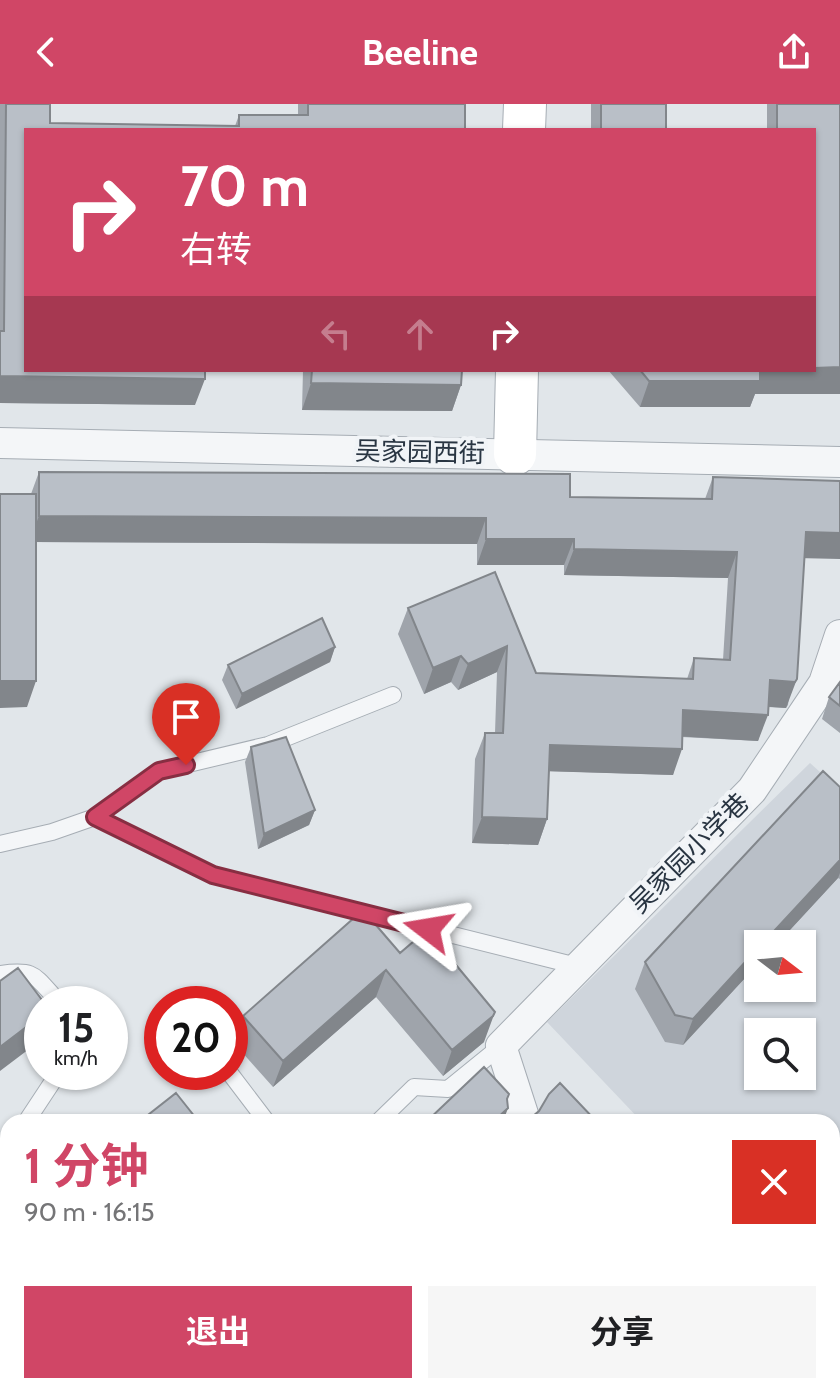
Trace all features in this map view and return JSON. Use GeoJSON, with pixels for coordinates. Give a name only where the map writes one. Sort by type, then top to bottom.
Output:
{"type":"FeatureCollection","features":[{"type":"Feature","properties":{"kind":"street"},"geometry":{"type":"LineString","coordinates":[[524,128],[525,104]]}},
{"type":"Feature","properties":{"kind":"street"},"geometry":{"type":"LineString","coordinates":[[515,454],[517,372]]}},
{"type":"Feature","properties":{"kind":"street","name":"吴家园西街"},"geometry":{"type":"LineString","coordinates":[[0,443],[840,462]]}},
{"type":"Feature","properties":{"kind":"street","name":"吴家园小学巷"},"geometry":{"type":"LineString","coordinates":[[501,1046],[752,790],[824,683],[840,635]]}},
{"type":"Feature","properties":{"kind":"street"},"geometry":{"type":"LineString","coordinates":[[501,1046],[523,1114]]}},
{"type":"Feature","properties":{"kind":"lane"},"geometry":{"type":"LineString","coordinates":[[0,844],[52,832],[95,817],[159,771],[268,745],[393,695]]}},
{"type":"Feature","properties":{"kind":"lane"},"geometry":{"type":"LineString","coordinates":[[95,817],[213,875],[577,966]]}},
{"type":"Feature","properties":{"kind":"lane"},"geometry":{"type":"LineString","coordinates":[[0,974],[24,971],[44,986]]}},
{"type":"Feature","properties":{"kind":"lane"},"geometry":{"type":"LineString","coordinates":[[386,1114],[414,1087],[448,1089],[501,1046]]}},
{"type":"Feature","properties":{"kind":"lane"},"geometry":{"type":"LineString","coordinates":[[31,1114],[47,1090]]}},
{"type":"Feature","properties":{"kind":"lane"},"geometry":{"type":"LineString","coordinates":[[243,1090],[261,1114]]}},
{"type":"Feature","properties":{"kind":"shaded area"},"geometry":{"type":"Polygon","coordinates":[[[810,763],[840,790],[840,1114],[634,1114],[547,1022],[810,763]]]}},
{"type":"Feature","properties":{"kind":"building"},"geometry":{"type":"Polygon","coordinates":[[[6,104],[50,104],[50,123],[239,126],[239,115],[308,115],[308,104],[465,104],[465,128],[24,128],[24,372],[205,372],[205,379],[0,376],[0,331],[4,331],[6,104]]]}},
{"type":"Feature","properties":{"kind":"building"},"geometry":{"type":"Polygon","coordinates":[[[601,104],[666,104],[666,128],[601,128],[601,104]]]}},
{"type":"Feature","properties":{"kind":"building"},"geometry":{"type":"Polygon","coordinates":[[[777,104],[840,104],[840,367],[816,368],[816,128],[777,128],[777,104]]]}},
{"type":"Feature","properties":{"kind":"building"},"geometry":{"type":"Polygon","coordinates":[[[312,372],[462,372],[461,385],[311,383],[312,372]]]}},
{"type":"Feature","properties":{"kind":"building"},"geometry":{"type":"Polygon","coordinates":[[[642,372],[760,372],[760,381],[649,381],[642,372]]]}},
{"type":"Feature","properties":{"kind":"building"},"geometry":{"type":"Polygon","coordinates":[[[39,472],[570,474],[570,497],[712,499],[713,477],[840,481],[840,533],[806,532],[797,679],[795,682],[770,680],[768,715],[683,710],[682,749],[550,745],[547,819],[482,817],[485,733],[503,733],[507,646],[468,664],[461,656],[433,668],[408,608],[495,572],[536,673],[693,679],[694,658],[730,660],[737,552],[574,549],[574,539],[486,539],[486,518],[39,516],[39,472]]]}},
{"type":"Feature","properties":{"kind":"building"},"geometry":{"type":"Polygon","coordinates":[[[0,494],[36,494],[36,681],[0,681],[0,494]]]}},
{"type":"Feature","properties":{"kind":"building"},"geometry":{"type":"Polygon","coordinates":[[[322,618],[335,647],[242,694],[228,665],[322,618]]]}},
{"type":"Feature","properties":{"kind":"building"},"geometry":{"type":"Polygon","coordinates":[[[840,682],[840,706],[829,697],[840,682]]]}},
{"type":"Feature","properties":{"kind":"building"},"geometry":{"type":"Polygon","coordinates":[[[286,737],[315,810],[264,834],[251,747],[286,737]]]}},
{"type":"Feature","properties":{"kind":"building"},"geometry":{"type":"Polygon","coordinates":[[[823,771],[840,787],[840,860],[775,930],[744,930],[744,963],[693,1019],[675,1015],[645,962],[823,771]]]}},
{"type":"Feature","properties":{"kind":"building"},"geometry":{"type":"Polygon","coordinates":[[[363,910],[400,953],[427,930],[495,1012],[452,1050],[386,970],[283,1061],[248,1022],[248,1012],[363,910]]]}},
{"type":"Feature","properties":{"kind":"building"},"geometry":{"type":"Polygon","coordinates":[[[18,968],[32,986],[24,986],[24,1029],[0,1047],[0,981],[18,968]]]}},
{"type":"Feature","properties":{"kind":"building"},"geometry":{"type":"Polygon","coordinates":[[[484,1067],[509,1094],[508,1108],[502,1114],[434,1114],[484,1067]]]}},
{"type":"Feature","properties":{"kind":"building"},"geometry":{"type":"Polygon","coordinates":[[[560,1083],[589,1114],[535,1114],[560,1083]]]}},
{"type":"Feature","properties":{"kind":"building"},"geometry":{"type":"Polygon","coordinates":[[[176,1093],[193,1114],[149,1114],[176,1093]]]}},
{"type":"Feature","properties":{"kind":"route"},"geometry":{"type":"LineString","coordinates":[[186,765],[159,771],[95,817],[213,875],[428,929]]}}]}
